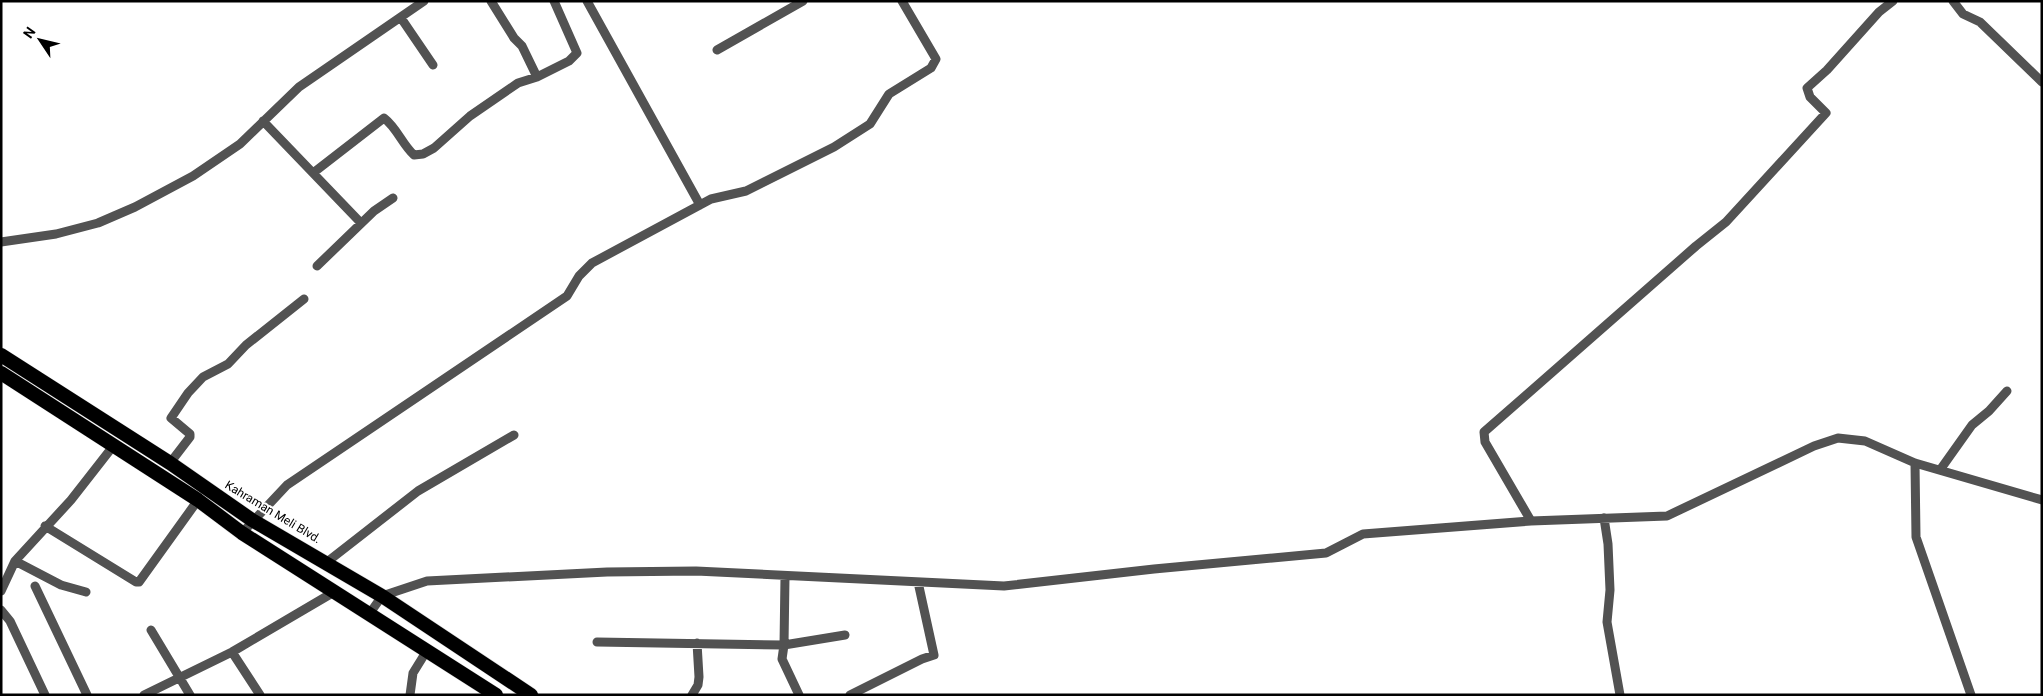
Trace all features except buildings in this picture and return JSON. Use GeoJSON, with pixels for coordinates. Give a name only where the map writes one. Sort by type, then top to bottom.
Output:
{"type":"FeatureCollection","features":[{"type":"Feature","properties":{"kind":"highway","name":"Kahraman Meli Blvd."},"geometry":{"type":"LineString","coordinates":[[1,355],[170,463],[252,520],[327,562],[382,596],[531,695]]}},
{"type":"Feature","properties":{"kind":"highway"},"geometry":{"type":"LineString","coordinates":[[1,373],[198,500],[242,533],[496,695]]}},
{"type":"Feature","properties":{"kind":"street"},"geometry":{"type":"LineString","coordinates":[[1,242],[56,234],[98,223],[135,208],[193,176],[240,144],[299,87],[424,1]]}},
{"type":"Feature","properties":{"kind":"street"},"geometry":{"type":"LineString","coordinates":[[491,1],[514,38],[522,46],[537,78]]}},
{"type":"Feature","properties":{"kind":"street"},"geometry":{"type":"LineString","coordinates":[[313,173],[384,118],[390,123],[414,155],[423,154],[434,148],[470,116],[518,84],[537,78],[569,61],[577,54],[554,1]]}},
{"type":"Feature","properties":{"kind":"street"},"geometry":{"type":"LineString","coordinates":[[587,1],[700,205]]}},
{"type":"Feature","properties":{"kind":"street"},"geometry":{"type":"LineString","coordinates":[[717,50],[803,1]]}},
{"type":"Feature","properties":{"kind":"street"},"geometry":{"type":"LineString","coordinates":[[242,533],[252,520],[287,485],[567,296],[579,276],[592,263],[711,199],[746,191],[834,147],[870,124],[889,94],[930,68],[936,59],[902,1]]}},
{"type":"Feature","properties":{"kind":"street"},"geometry":{"type":"LineString","coordinates":[[1531,521],[1485,442],[1484,432],[1733,215],[1793,151],[1826,112],[1810,97],[1807,88],[1828,70],[1879,12],[1893,1]]}},
{"type":"Feature","properties":{"kind":"street"},"geometry":{"type":"LineString","coordinates":[[1953,1],[1963,14],[1980,22],[2042,82]]}},
{"type":"Feature","properties":{"kind":"street"},"geometry":{"type":"LineString","coordinates":[[401,18],[433,65]]}},
{"type":"Feature","properties":{"kind":"street"},"geometry":{"type":"LineString","coordinates":[[263,121],[361,223]]}},
{"type":"Feature","properties":{"kind":"street"},"geometry":{"type":"LineString","coordinates":[[317,266],[374,211],[393,198]]}},
{"type":"Feature","properties":{"kind":"street"},"geometry":{"type":"LineString","coordinates":[[170,463],[190,437],[190,434],[171,418],[188,393],[203,378],[228,364],[246,345],[304,299]]}},
{"type":"Feature","properties":{"kind":"street"},"geometry":{"type":"LineString","coordinates":[[1940,470],[1972,425],[2008,391]]}},
{"type":"Feature","properties":{"kind":"street"},"geometry":{"type":"LineString","coordinates":[[327,562],[418,491],[514,434]]}},
{"type":"Feature","properties":{"kind":"street"},"geometry":{"type":"LineString","coordinates":[[370,613],[382,596],[427,580],[607,572],[696,571],[785,577],[1004,586],[1154,569],[1326,553],[1363,534],[1531,521],[1668,516],[1814,446],[1838,438],[1865,441],[1915,464],[2042,500]]}},
{"type":"Feature","properties":{"kind":"street"},"geometry":{"type":"LineString","coordinates":[[1,591],[15,561],[45,526],[71,500],[114,445]]}},
{"type":"Feature","properties":{"kind":"street"},"geometry":{"type":"LineString","coordinates":[[1915,464],[1916,537],[1971,695]]}},
{"type":"Feature","properties":{"kind":"street"},"geometry":{"type":"LineString","coordinates":[[45,526],[136,582],[139,582],[198,500]]}},
{"type":"Feature","properties":{"kind":"street"},"geometry":{"type":"LineString","coordinates":[[1604,518],[1608,544],[1610,590],[1607,622],[1620,695]]}},
{"type":"Feature","properties":{"kind":"street"},"geometry":{"type":"LineString","coordinates":[[15,561],[61,584],[86,592]]}},
{"type":"Feature","properties":{"kind":"street"},"geometry":{"type":"LineString","coordinates":[[785,577],[782,659],[799,695]]}},
{"type":"Feature","properties":{"kind":"street"},"geometry":{"type":"LineString","coordinates":[[850,695],[922,659],[934,655],[918,582]]}},
{"type":"Feature","properties":{"kind":"street"},"geometry":{"type":"LineString","coordinates":[[35,586],[87,695]]}},
{"type":"Feature","properties":{"kind":"street"},"geometry":{"type":"LineString","coordinates":[[144,695],[232,652],[334,592]]}},
{"type":"Feature","properties":{"kind":"street"},"geometry":{"type":"LineString","coordinates":[[1,610],[10,621],[45,695]]}},
{"type":"Feature","properties":{"kind":"street"},"geometry":{"type":"LineString","coordinates":[[151,630],[178,678],[190,695]]}},
{"type":"Feature","properties":{"kind":"street"},"geometry":{"type":"LineString","coordinates":[[597,642],[784,645],[845,635]]}},
{"type":"Feature","properties":{"kind":"street"},"geometry":{"type":"LineString","coordinates":[[692,695],[698,684],[699,677],[697,644]]}},
{"type":"Feature","properties":{"kind":"street"},"geometry":{"type":"LineString","coordinates":[[232,652],[260,695]]}},
{"type":"Feature","properties":{"kind":"street"},"geometry":{"type":"LineString","coordinates":[[410,695],[413,673],[426,652]]}}]}
